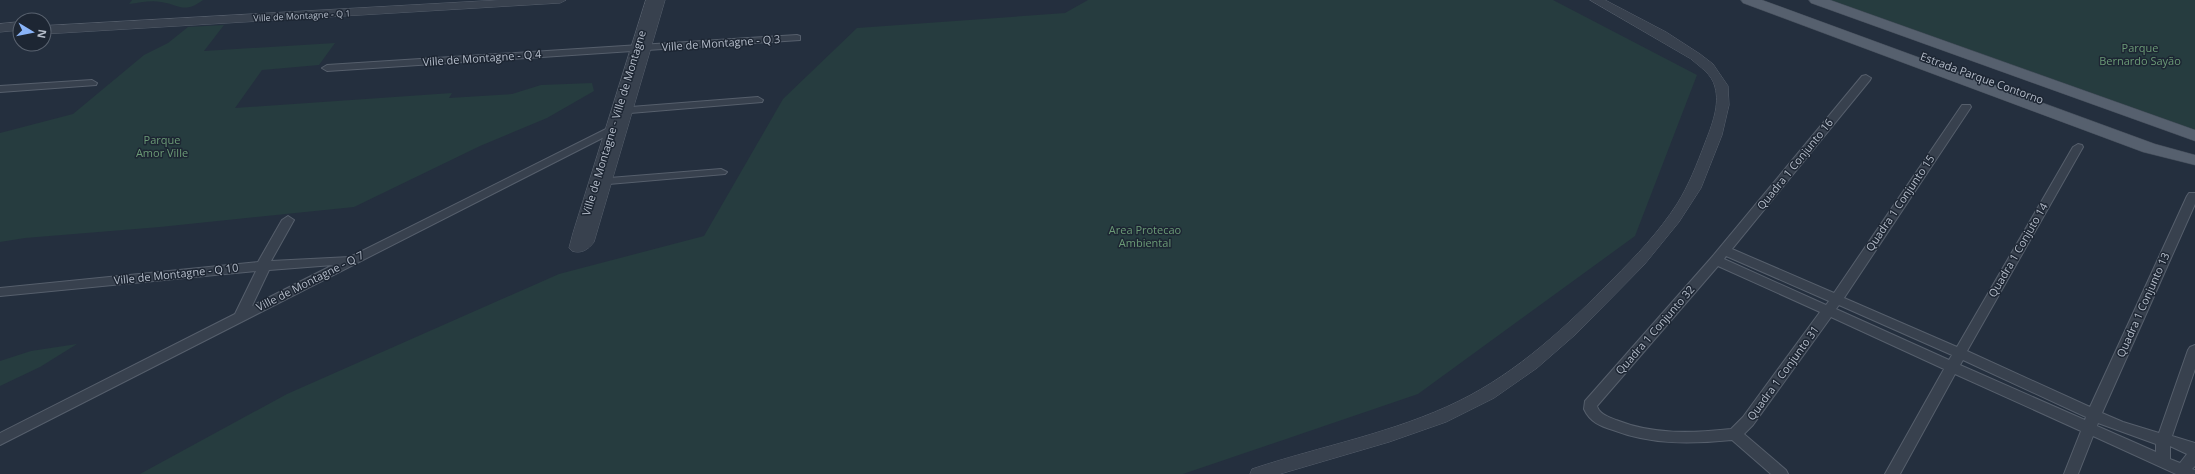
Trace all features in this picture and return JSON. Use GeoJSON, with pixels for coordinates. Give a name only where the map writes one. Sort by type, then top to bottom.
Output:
{"type":"FeatureCollection","features":[{"type":"Feature","properties":{"kind":"main road"},"geometry":{"type":"LineString","coordinates":[[1748,0],[2149,148],[2195,160]]}},
{"type":"Feature","properties":{"kind":"main road","name":"Estrada Parque Contorno"},"geometry":{"type":"LineString","coordinates":[[1769,0],[2195,156]]}},
{"type":"Feature","properties":{"kind":"main road"},"geometry":{"type":"LineString","coordinates":[[1778,0],[1816,10],[1822,9],[1823,6],[1817,0]]}},
{"type":"Feature","properties":{"kind":"main road","name":"Estrada Parque Contorno"},"geometry":{"type":"LineString","coordinates":[[1817,0],[2195,136]]}},
{"type":"Feature","properties":{"kind":"street","name":"Ville de Montagne - Q 1"},"geometry":{"type":"LineString","coordinates":[[52,29],[479,0]]}},
{"type":"Feature","properties":{"kind":"street","name":"Ville de Montagne - Q 1"},"geometry":{"type":"LineString","coordinates":[[52,25],[560,0]]}},
{"type":"Feature","properties":{"kind":"street","name":"Ville de Montagne - Ville de Montagne"},"geometry":{"type":"LineString","coordinates":[[641,48],[652,0]]}},
{"type":"Feature","properties":{"kind":"street","name":"Ville de Montagne - Ville de Montagne"},"geometry":{"type":"LineString","coordinates":[[581,244],[641,48],[659,0]]}},
{"type":"Feature","properties":{"kind":"street"},"geometry":{"type":"LineString","coordinates":[[1259,474],[1373,440],[1431,420],[1465,406],[1512,378],[1541,358],[1566,337],[1654,245],[1686,204],[1701,176],[1723,106],[1723,90],[1721,82],[1709,66],[1697,57],[1596,0]]}},
{"type":"Feature","properties":{"kind":"street"},"geometry":{"type":"LineString","coordinates":[[0,28],[12,27]]}},
{"type":"Feature","properties":{"kind":"street"},"geometry":{"type":"LineString","coordinates":[[0,33],[12,32]]}},
{"type":"Feature","properties":{"kind":"street","name":"Ville de Montagne - Q 3"},"geometry":{"type":"LineString","coordinates":[[641,48],[797,38]]}},
{"type":"Feature","properties":{"kind":"street","name":"Ville de Montagne - Q 4"},"geometry":{"type":"LineString","coordinates":[[327,68],[641,48]]}},
{"type":"Feature","properties":{"kind":"street","name":"Quadra 1 Conjunto 16"},"geometry":{"type":"LineString","coordinates":[[1720,255],[1866,78]]}},
{"type":"Feature","properties":{"kind":"street"},"geometry":{"type":"LineString","coordinates":[[0,89],[92,83]]}},
{"type":"Feature","properties":{"kind":"street"},"geometry":{"type":"LineString","coordinates":[[622,110],[758,100]]}},
{"type":"Feature","properties":{"kind":"street","name":"Quadra 1 Conjunto 15"},"geometry":{"type":"LineString","coordinates":[[1832,305],[1966,107]]}},
{"type":"Feature","properties":{"kind":"street","name":"Ville de Montagne - Q 7"},"geometry":{"type":"LineString","coordinates":[[0,446],[352,260],[616,130]]}},
{"type":"Feature","properties":{"kind":"street","name":"Ville de Montagne - Q 7"},"geometry":{"type":"LineString","coordinates":[[0,439],[366,260],[616,130]]}},
{"type":"Feature","properties":{"kind":"street","name":"Quadra 1 Conjuto 14"},"geometry":{"type":"LineString","coordinates":[[1892,474],[1959,353],[2078,147]]}},
{"type":"Feature","properties":{"kind":"street"},"geometry":{"type":"LineString","coordinates":[[601,182],[720,172]]}},
{"type":"Feature","properties":{"kind":"street","name":"Quadra 1 Conjunto 13"},"geometry":{"type":"LineString","coordinates":[[2071,474],[2092,422],[2193,196]]}},
{"type":"Feature","properties":{"kind":"street"},"geometry":{"type":"LineString","coordinates":[[239,321],[263,266],[288,220]]}},
{"type":"Feature","properties":{"kind":"street"},"geometry":{"type":"LineString","coordinates":[[1720,255],[1832,305],[1952,367],[2092,422],[2176,442],[2195,451],[2193,458],[2186,472],[2164,462],[2092,422],[1959,353],[1832,305]]}},
{"type":"Feature","properties":{"kind":"street","name":"Quadra 1 Conjunto 32"},"geometry":{"type":"LineString","coordinates":[[1720,255],[1590,405],[1591,410],[1600,419],[1642,434],[1668,439],[1690,439],[1735,434]]}},
{"type":"Feature","properties":{"kind":"street","name":"Ville de Montagne - Q 10"},"geometry":{"type":"LineString","coordinates":[[0,292],[263,266],[366,260]]}},
{"type":"Feature","properties":{"kind":"street","name":"Quadra 1 Conjunto 31"},"geometry":{"type":"LineString","coordinates":[[1735,434],[1748,421],[1832,305]]}},
{"type":"Feature","properties":{"kind":"street"},"geometry":{"type":"LineString","coordinates":[[2164,462],[2162,446],[2195,350]]}},
{"type":"Feature","properties":{"kind":"street"},"geometry":{"type":"LineString","coordinates":[[1735,434],[1781,474]]}},
{"type":"Feature","properties":{"kind":"green space"},"geometry":{"type":"Polygon","coordinates":[[[132,0],[203,0],[191,7],[186,8],[157,1],[129,4],[132,0]]]}},
{"type":"Feature","properties":{"kind":"green space","name":"Area Protecao Ambiental"},"geometry":{"type":"Polygon","coordinates":[[[1088,0],[1553,0],[1697,75],[1635,236],[1418,394],[1183,474],[140,474],[287,394],[559,274],[704,236],[783,99],[857,28],[1065,13],[1088,0]]]}},
{"type":"Feature","properties":{"kind":"green space","name":"Parque Bernardo Sayão"},"geometry":{"type":"Polygon","coordinates":[[[1821,0],[2195,0],[2195,132],[1821,0]]]}},
{"type":"Feature","properties":{"kind":"green space","name":"Parque Amor Ville"},"geometry":{"type":"Polygon","coordinates":[[[224,25],[204,51],[335,43],[319,65],[262,70],[235,108],[452,93],[449,98],[512,94],[541,85],[592,83],[594,91],[547,118],[480,146],[354,207],[160,227],[25,238],[0,242],[0,133],[73,114],[144,55],[168,43],[188,27],[224,25]]]}},
{"type":"Feature","properties":{"kind":"green space"},"geometry":{"type":"Polygon","coordinates":[[[77,344],[40,367],[0,386],[0,361],[31,351],[77,344]]]}}]}
